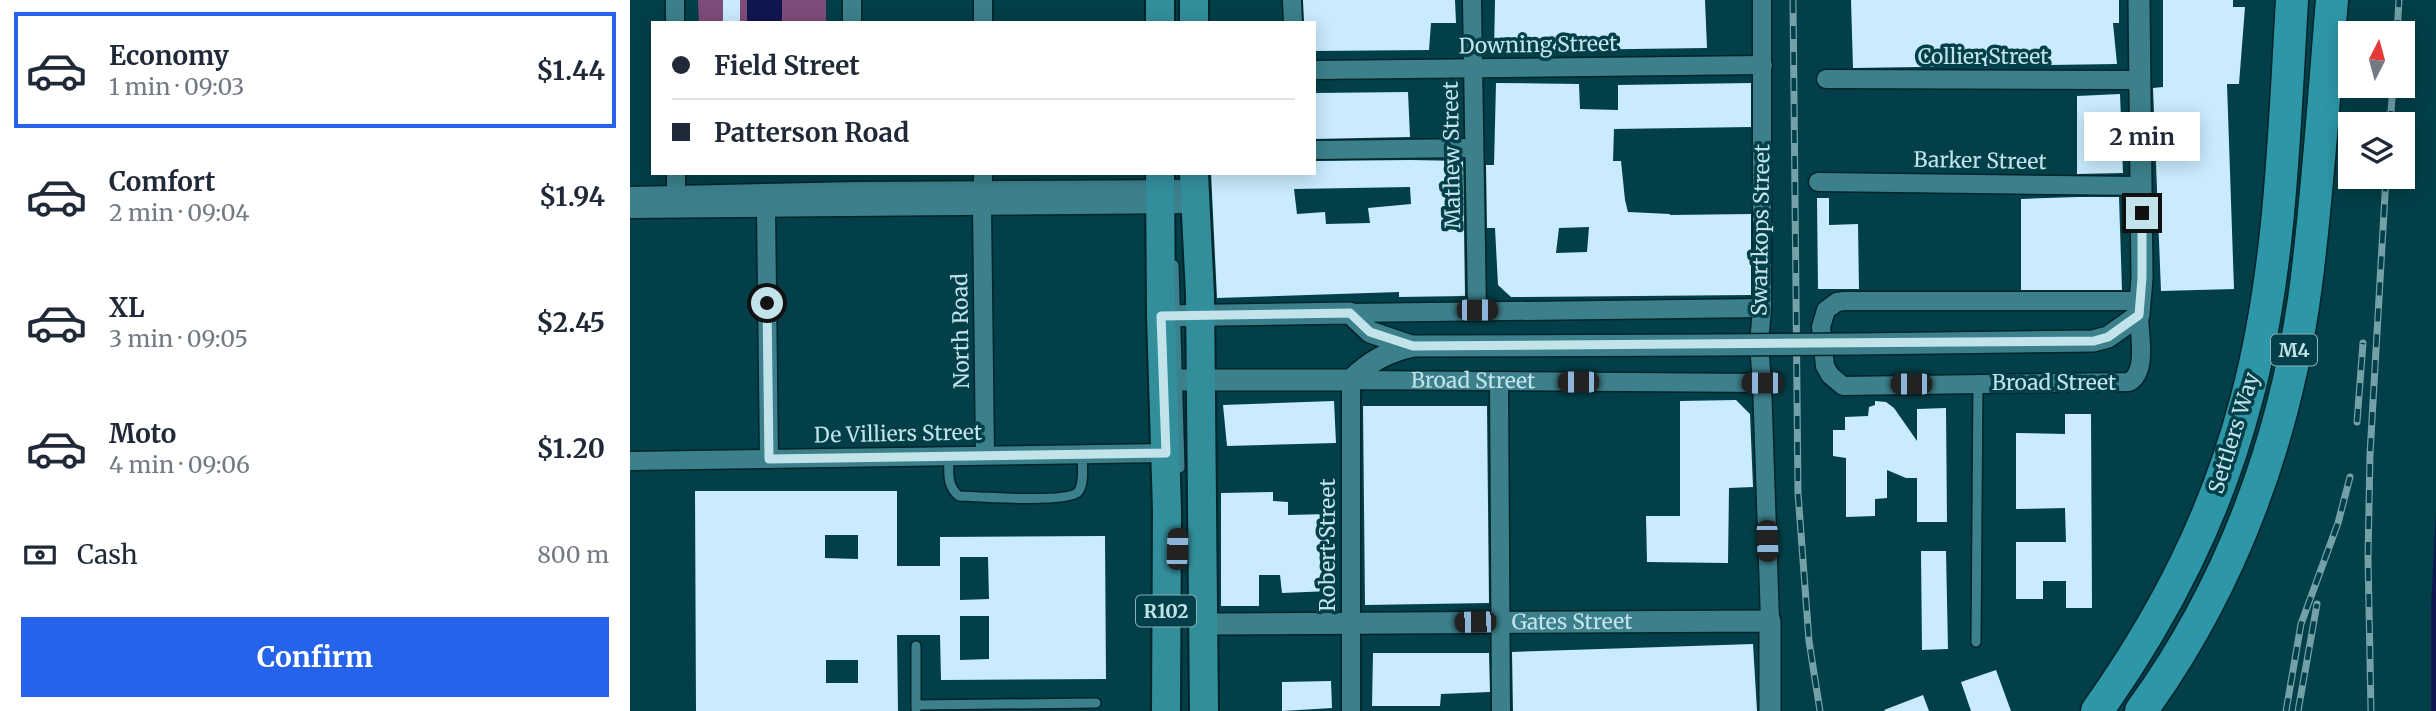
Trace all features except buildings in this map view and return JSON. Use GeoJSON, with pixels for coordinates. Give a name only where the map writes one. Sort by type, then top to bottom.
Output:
{"type":"FeatureCollection","features":[{"type":"Feature","properties":{"kind":"highway","name":"Settlers Way"},"geometry":{"type":"LineString","coordinates":[[2097,711],[2134,659],[2171,595],[2200,536],[2223,476],[2246,401],[2262,326],[2276,227],[2292,0]]}},
{"type":"Feature","properties":{"kind":"highway","name":"Settlers Way"},"geometry":{"type":"LineString","coordinates":[[2141,711],[2167,676],[2203,614],[2244,530],[2265,468],[2288,380],[2306,287],[2332,0]]}},
{"type":"Feature","properties":{"kind":"highway"},"geometry":{"type":"LineString","coordinates":[[2152,711],[2167,676]]}},
{"type":"Feature","properties":{"kind":"main road"},"geometry":{"type":"LineString","coordinates":[[1160,0],[1160,21]]}},
{"type":"Feature","properties":{"kind":"main road"},"geometry":{"type":"LineString","coordinates":[[1194,0],[1194,21]]}},
{"type":"Feature","properties":{"kind":"main road","name":"R102"},"geometry":{"type":"LineString","coordinates":[[1177,191],[1185,381],[1204,624],[1204,711]]}},
{"type":"Feature","properties":{"kind":"main road","name":"R102"},"geometry":{"type":"LineString","coordinates":[[1166,711],[1173,465],[1185,381],[1177,191]]}},
{"type":"Feature","properties":{"kind":"street"},"geometry":{"type":"LineString","coordinates":[[675,0],[676,21]]}},
{"type":"Feature","properties":{"kind":"street"},"geometry":{"type":"LineString","coordinates":[[852,0],[852,21]]}},
{"type":"Feature","properties":{"kind":"street"},"geometry":{"type":"LineString","coordinates":[[983,0],[983,21]]}},
{"type":"Feature","properties":{"kind":"street"},"geometry":{"type":"LineString","coordinates":[[1292,0],[1293,21]]}},
{"type":"Feature","properties":{"kind":"street","name":"Mathew Street"},"geometry":{"type":"LineString","coordinates":[[1472,0],[1477,310]]}},
{"type":"Feature","properties":{"kind":"street","name":"Swartkops Street"},"geometry":{"type":"LineString","coordinates":[[1762,0],[1762,308],[1759,344],[1770,621],[1770,711]]}},
{"type":"Feature","properties":{"kind":"street"},"geometry":{"type":"LineString","coordinates":[[2139,0],[2142,186],[2139,308]]}},
{"type":"Feature","properties":{"kind":"street","name":"Downing Street"},"geometry":{"type":"LineString","coordinates":[[1316,70],[1763,65]]}},
{"type":"Feature","properties":{"kind":"street","name":"Collier Street"},"geometry":{"type":"LineString","coordinates":[[1826,79],[2140,80]]}},
{"type":"Feature","properties":{"kind":"street"},"geometry":{"type":"LineString","coordinates":[[1316,150],[1474,148]]}},
{"type":"Feature","properties":{"kind":"street"},"geometry":{"type":"LineString","coordinates":[[676,175],[676,195]]}},
{"type":"Feature","properties":{"kind":"street","name":"Barker Street"},"geometry":{"type":"LineString","coordinates":[[1818,181],[2142,186]]}},
{"type":"Feature","properties":{"kind":"street"},"geometry":{"type":"LineString","coordinates":[[630,196],[855,182],[983,190],[1177,191]]}},
{"type":"Feature","properties":{"kind":"street"},"geometry":{"type":"LineString","coordinates":[[630,209],[766,208],[983,190]]}},
{"type":"Feature","properties":{"kind":"street","name":"North Road"},"geometry":{"type":"LineString","coordinates":[[983,190],[985,454]]}},
{"type":"Feature","properties":{"kind":"street"},"geometry":{"type":"LineString","coordinates":[[766,208],[769,459]]}},
{"type":"Feature","properties":{"kind":"street","name":"Broad Street"},"geometry":{"type":"LineString","coordinates":[[1844,301],[2139,308],[2140,366],[2134,379],[2129,382],[1843,386],[1830,375],[1822,354],[1823,317],[1831,305],[1844,301]]}},
{"type":"Feature","properties":{"kind":"street"},"geometry":{"type":"LineString","coordinates":[[1183,314],[1762,308]]}},
{"type":"Feature","properties":{"kind":"street","name":"Broad Street"},"geometry":{"type":"LineString","coordinates":[[1351,380],[1382,355],[1413,346],[2094,341],[2108,337],[2139,308]]}},
{"type":"Feature","properties":{"kind":"street","name":"Broad Street"},"geometry":{"type":"LineString","coordinates":[[1350,313],[1370,332],[1413,346]]}},
{"type":"Feature","properties":{"kind":"street","name":"Robert Street"},"geometry":{"type":"LineString","coordinates":[[1351,380],[1351,711]]}},
{"type":"Feature","properties":{"kind":"street","name":"Broad Street"},"geometry":{"type":"LineString","coordinates":[[1185,381],[1762,383]]}},
{"type":"Feature","properties":{"kind":"street"},"geometry":{"type":"LineString","coordinates":[[1499,382],[1501,711]]}},
{"type":"Feature","properties":{"kind":"street","name":"De Villiers Street"},"geometry":{"type":"LineString","coordinates":[[630,461],[1082,454],[1173,465]]}},
{"type":"Feature","properties":{"kind":"street","name":"Gates Street"},"geometry":{"type":"LineString","coordinates":[[1204,624],[1770,621]]}},
{"type":"Feature","properties":{"kind":"lane"},"geometry":{"type":"LineString","coordinates":[[1177,191],[1187,240]]}},
{"type":"Feature","properties":{"kind":"lane"},"geometry":{"type":"LineString","coordinates":[[1174,254],[1183,314]]}},
{"type":"Feature","properties":{"kind":"lane"},"geometry":{"type":"LineString","coordinates":[[1976,642],[1978,383]]}},
{"type":"Feature","properties":{"kind":"lane"},"geometry":{"type":"LineString","coordinates":[[949,455],[950,485],[952,491],[959,496],[1067,498],[1077,494],[1081,487],[1082,454]]}},
{"type":"Feature","properties":{"kind":"lane"},"geometry":{"type":"LineString","coordinates":[[1177,711],[1175,598],[1178,530]]}},
{"type":"Feature","properties":{"kind":"lane"},"geometry":{"type":"LineString","coordinates":[[916,646],[916,708],[1096,702]]}},
{"type":"Feature","properties":{"kind":"shaded area"},"geometry":{"type":"Polygon","coordinates":[[[698,0],[826,0],[826,21],[699,21],[698,0]]]}},
{"type":"Feature","properties":{"kind":"shaded area"},"geometry":{"type":"Polygon","coordinates":[[[747,0],[782,0],[782,21],[747,21],[747,0]]]}},
{"type":"Feature","properties":{"kind":"shaded area"},"geometry":{"type":"Polygon","coordinates":[[[2436,511],[2436,711],[2431,711],[2431,608],[2436,511]]]}},
{"type":"Feature","properties":{"kind":"railway"},"geometry":{"type":"LineString","coordinates":[[1793,0],[1798,493],[1809,641],[1820,711]]}},
{"type":"Feature","properties":{"kind":"railway"},"geometry":{"type":"LineString","coordinates":[[2398,21],[2399,0]]}},
{"type":"Feature","properties":{"kind":"railway"},"geometry":{"type":"LineString","coordinates":[[2391,112],[2392,98]]}},
{"type":"Feature","properties":{"kind":"railway"},"geometry":{"type":"LineString","coordinates":[[2371,711],[2368,557],[2370,454],[2385,189]]}},
{"type":"Feature","properties":{"kind":"railway"},"geometry":{"type":"LineString","coordinates":[[2357,422],[2363,343]]}},
{"type":"Feature","properties":{"kind":"railway"},"geometry":{"type":"LineString","coordinates":[[2286,711],[2301,624],[2338,523],[2350,477]]}},
{"type":"Feature","properties":{"kind":"railway"},"geometry":{"type":"LineString","coordinates":[[2298,711],[2317,604]]}},
{"type":"Feature","properties":{"kind":"route"},"geometry":{"type":"LineString","coordinates":[[767,303],[769,459],[1166,453],[1161,316],[1350,313],[1370,332],[1413,346],[2094,341],[2108,337],[2139,315],[2142,213]]}}]}
